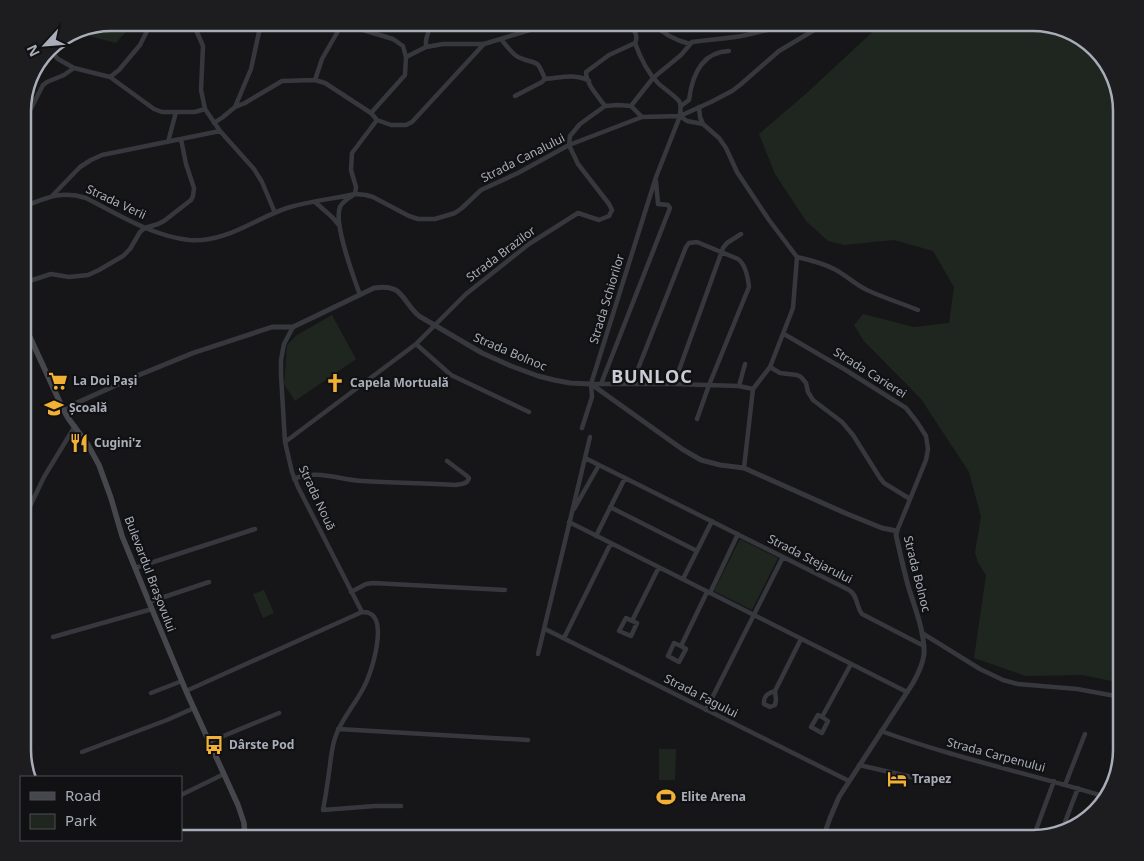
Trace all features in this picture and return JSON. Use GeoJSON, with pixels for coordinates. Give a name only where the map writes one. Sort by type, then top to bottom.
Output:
{"type":"FeatureCollection","features":[{"type":"Feature","properties":{"kind":"main road","name":"Bulevardul Brașovului"},"geometry":{"type":"LineString","coordinates":[[31,339],[64,409],[91,450],[101,470],[122,536],[186,691],[241,811],[244,830]]}},
{"type":"Feature","properties":{"kind":"street"},"geometry":{"type":"LineString","coordinates":[[110,77],[140,45],[147,31]]}},
{"type":"Feature","properties":{"kind":"street"},"geometry":{"type":"LineString","coordinates":[[197,31],[203,46],[201,90],[206,109],[220,131],[254,169],[262,182],[275,213]]}},
{"type":"Feature","properties":{"kind":"street"},"geometry":{"type":"LineString","coordinates":[[235,107],[251,70],[260,31]]}},
{"type":"Feature","properties":{"kind":"street"},"geometry":{"type":"LineString","coordinates":[[314,80],[322,59],[337,31]]}},
{"type":"Feature","properties":{"kind":"street"},"geometry":{"type":"LineString","coordinates":[[367,31],[393,39],[403,46],[406,57],[405,75],[371,113]]}},
{"type":"Feature","properties":{"kind":"street"},"geometry":{"type":"LineString","coordinates":[[426,47],[429,31]]}},
{"type":"Feature","properties":{"kind":"street"},"geometry":{"type":"LineString","coordinates":[[406,57],[426,47],[443,44],[484,44],[525,31]]}},
{"type":"Feature","properties":{"kind":"street"},"geometry":{"type":"LineString","coordinates":[[634,31],[637,38],[635,43],[641,59],[653,78],[681,106],[689,100],[693,77],[704,62],[716,54],[729,51]]}},
{"type":"Feature","properties":{"kind":"street"},"geometry":{"type":"LineString","coordinates":[[661,31],[680,42],[690,44]]}},
{"type":"Feature","properties":{"kind":"street"},"geometry":{"type":"LineString","coordinates":[[631,106],[653,78],[681,55],[692,42],[736,37],[760,31]]}},
{"type":"Feature","properties":{"kind":"street"},"geometry":{"type":"LineString","coordinates":[[680,116],[732,91],[778,51],[811,31]]}},
{"type":"Feature","properties":{"kind":"street"},"geometry":{"type":"LineString","coordinates":[[501,39],[516,57],[536,62],[540,66],[545,80]]}},
{"type":"Feature","properties":{"kind":"street"},"geometry":{"type":"LineString","coordinates":[[605,106],[585,75],[588,69],[609,55],[635,43]]}},
{"type":"Feature","properties":{"kind":"street"},"geometry":{"type":"LineString","coordinates":[[214,123],[235,107],[245,104],[282,81],[314,80],[325,83],[371,113],[377,120],[391,125],[406,125],[412,122],[484,44]]}},
{"type":"Feature","properties":{"kind":"street"},"geometry":{"type":"LineString","coordinates":[[70,66],[110,77],[154,109],[162,112],[195,112],[206,109]]}},
{"type":"Feature","properties":{"kind":"street"},"geometry":{"type":"LineString","coordinates":[[31,108],[43,85],[74,68]]}},
{"type":"Feature","properties":{"kind":"street"},"geometry":{"type":"LineString","coordinates":[[515,96],[545,80],[576,76],[589,82]]}},
{"type":"Feature","properties":{"kind":"street"},"geometry":{"type":"LineString","coordinates":[[569,145],[570,136],[580,124],[605,106],[631,106],[642,117]]}},
{"type":"Feature","properties":{"kind":"street","name":"Strada Schiorilor"},"geometry":{"type":"LineString","coordinates":[[582,428],[592,397],[591,384],[656,177],[680,116],[681,106]]}},
{"type":"Feature","properties":{"kind":"street"},"geometry":{"type":"LineString","coordinates":[[699,108],[703,124],[719,138],[769,220],[797,257],[834,269],[865,289],[918,310]]}},
{"type":"Feature","properties":{"kind":"street"},"geometry":{"type":"LineString","coordinates":[[168,142],[176,112]]}},
{"type":"Feature","properties":{"kind":"street"},"geometry":{"type":"LineString","coordinates":[[680,116],[687,121],[703,124]]}},
{"type":"Feature","properties":{"kind":"street","name":"Strada Canalului"},"geometry":{"type":"LineString","coordinates":[[145,228],[190,240],[207,240],[237,232],[288,208],[355,194],[366,194],[418,219],[440,218],[455,214],[481,190],[518,173],[569,145],[642,117],[680,116]]}},
{"type":"Feature","properties":{"kind":"street"},"geometry":{"type":"LineString","coordinates":[[338,226],[338,213],[341,206],[355,194],[356,187],[351,170],[352,153],[377,120]]}},
{"type":"Feature","properties":{"kind":"street"},"geometry":{"type":"LineString","coordinates":[[52,196],[80,166],[102,155],[220,131]]}},
{"type":"Feature","properties":{"kind":"street","name":"Strada Verii"},"geometry":{"type":"LineString","coordinates":[[31,204],[52,196],[71,194],[86,198],[145,228],[158,224],[191,200],[193,196],[194,188],[186,164],[181,139]]}},
{"type":"Feature","properties":{"kind":"street","name":"Strada Brazilor"},"geometry":{"type":"LineString","coordinates":[[285,442],[416,344],[466,294],[529,244],[578,213],[599,220],[609,216],[612,210],[609,204],[578,164],[569,145]]}},
{"type":"Feature","properties":{"kind":"street","name":"Strada Schiorilor"},"geometry":{"type":"LineString","coordinates":[[602,384],[670,208],[668,204],[658,204],[656,177]]}},
{"type":"Feature","properties":{"kind":"street"},"geometry":{"type":"LineString","coordinates":[[315,202],[332,216],[338,226],[360,295]]}},
{"type":"Feature","properties":{"kind":"street"},"geometry":{"type":"LineString","coordinates":[[31,280],[51,274],[69,277],[92,273],[123,256],[145,228]]}},
{"type":"Feature","properties":{"kind":"street"},"geometry":{"type":"LineString","coordinates":[[674,384],[722,252],[727,243],[742,234]]}},
{"type":"Feature","properties":{"kind":"street"},"geometry":{"type":"LineString","coordinates":[[632,384],[689,243],[697,242],[742,262],[748,287],[697,419]]}},
{"type":"Feature","properties":{"kind":"street"},"geometry":{"type":"LineString","coordinates":[[744,468],[754,389],[770,367],[784,334],[792,308],[797,257]]}},
{"type":"Feature","properties":{"kind":"street","name":"Strada Bolnoc"},"geometry":{"type":"LineString","coordinates":[[64,409],[144,372],[193,353],[272,327],[293,327],[374,288],[395,289],[419,316],[482,353],[538,376],[570,383],[591,384],[682,449],[701,460],[744,468],[845,513],[882,528],[897,531],[896,535],[905,574],[924,646]]}},
{"type":"Feature","properties":{"kind":"street","name":"Strada Nouă"},"geometry":{"type":"LineString","coordinates":[[293,327],[284,344],[280,360],[285,442],[294,479],[362,612],[370,613],[374,616],[378,629],[378,642],[368,679],[338,729],[334,741],[323,810],[401,806]]}},
{"type":"Feature","properties":{"kind":"street","name":"Strada Carierei"},"geometry":{"type":"LineString","coordinates":[[784,334],[903,406],[914,416],[926,436],[928,452],[897,531]]}},
{"type":"Feature","properties":{"kind":"street"},"geometry":{"type":"LineString","coordinates":[[416,344],[451,375],[529,412]]}},
{"type":"Feature","properties":{"kind":"street"},"geometry":{"type":"LineString","coordinates":[[738,386],[745,364]]}},
{"type":"Feature","properties":{"kind":"street"},"geometry":{"type":"LineString","coordinates":[[770,367],[801,378],[806,383],[808,392],[813,400],[842,422],[853,435],[884,483],[910,499]]}},
{"type":"Feature","properties":{"kind":"street"},"geometry":{"type":"LineString","coordinates":[[591,384],[709,385],[738,386],[754,389]]}},
{"type":"Feature","properties":{"kind":"street"},"geometry":{"type":"LineString","coordinates":[[31,504],[44,477],[75,426]]}},
{"type":"Feature","properties":{"kind":"street"},"geometry":{"type":"LineString","coordinates":[[538,654],[590,437]]}},
{"type":"Feature","properties":{"kind":"street","name":"Strada Stejarului"},"geometry":{"type":"LineString","coordinates":[[585,458],[852,592],[862,614],[924,646]]}},
{"type":"Feature","properties":{"kind":"street"},"geometry":{"type":"LineString","coordinates":[[294,479],[301,476],[325,475],[352,480],[456,485],[465,483],[468,480],[467,476],[446,461]]}},
{"type":"Feature","properties":{"kind":"street"},"geometry":{"type":"LineString","coordinates":[[572,512],[599,465]]}},
{"type":"Feature","properties":{"kind":"street"},"geometry":{"type":"LineString","coordinates":[[596,536],[624,478]]}},
{"type":"Feature","properties":{"kind":"street"},"geometry":{"type":"LineString","coordinates":[[610,507],[697,551]]}},
{"type":"Feature","properties":{"kind":"street"},"geometry":{"type":"LineString","coordinates":[[683,579],[712,521]]}},
{"type":"Feature","properties":{"kind":"street"},"geometry":{"type":"LineString","coordinates":[[569,522],[907,692]]}},
{"type":"Feature","properties":{"kind":"street"},"geometry":{"type":"LineString","coordinates":[[135,568],[255,529]]}},
{"type":"Feature","properties":{"kind":"street"},"geometry":{"type":"LineString","coordinates":[[681,646],[738,534]]}},
{"type":"Feature","properties":{"kind":"street"},"geometry":{"type":"LineString","coordinates":[[564,638],[611,543]]}},
{"type":"Feature","properties":{"kind":"street"},"geometry":{"type":"LineString","coordinates":[[706,710],[783,557]]}},
{"type":"Feature","properties":{"kind":"street"},"geometry":{"type":"LineString","coordinates":[[632,621],[658,567]]}},
{"type":"Feature","properties":{"kind":"street"},"geometry":{"type":"LineString","coordinates":[[149,602],[208,582]]}},
{"type":"Feature","properties":{"kind":"street"},"geometry":{"type":"LineString","coordinates":[[351,592],[366,584],[373,583],[505,590]]}},
{"type":"Feature","properties":{"kind":"street"},"geometry":{"type":"LineString","coordinates":[[53,637],[152,609]]}},
{"type":"Feature","properties":{"kind":"street"},"geometry":{"type":"LineString","coordinates":[[186,691],[362,612]]}},
{"type":"Feature","properties":{"kind":"street"},"geometry":{"type":"LineString","coordinates":[[626,618],[632,621],[637,623],[631,636],[619,631],[626,618]]}},
{"type":"Feature","properties":{"kind":"street","name":"Strada Fagului"},"geometry":{"type":"LineString","coordinates":[[545,629],[849,781]]}},
{"type":"Feature","properties":{"kind":"street"},"geometry":{"type":"LineString","coordinates":[[922,633],[980,669],[1003,680],[1018,684],[1077,689],[1113,695]]}},
{"type":"Feature","properties":{"kind":"street"},"geometry":{"type":"LineString","coordinates":[[775,691],[801,639]]}},
{"type":"Feature","properties":{"kind":"street"},"geometry":{"type":"LineString","coordinates":[[826,830],[839,797],[918,675],[924,654],[924,646]]}},
{"type":"Feature","properties":{"kind":"street"},"geometry":{"type":"LineString","coordinates":[[822,717],[851,664]]}},
{"type":"Feature","properties":{"kind":"street"},"geometry":{"type":"LineString","coordinates":[[151,693],[182,681]]}},
{"type":"Feature","properties":{"kind":"street"},"geometry":{"type":"LineString","coordinates":[[82,752],[194,708]]}},
{"type":"Feature","properties":{"kind":"street"},"geometry":{"type":"LineString","coordinates":[[210,742],[279,713]]}},
{"type":"Feature","properties":{"kind":"street"},"geometry":{"type":"LineString","coordinates":[[338,729],[528,740]]}},
{"type":"Feature","properties":{"kind":"street","name":"Strada Carpenului"},"geometry":{"type":"LineString","coordinates":[[881,731],[993,766],[1099,794]]}},
{"type":"Feature","properties":{"kind":"street"},"geometry":{"type":"LineString","coordinates":[[1066,785],[1085,734]]}},
{"type":"Feature","properties":{"kind":"street"},"geometry":{"type":"LineString","coordinates":[[859,765],[916,778]]}},
{"type":"Feature","properties":{"kind":"street"},"geometry":{"type":"LineString","coordinates":[[182,795],[224,774]]}},
{"type":"Feature","properties":{"kind":"street"},"geometry":{"type":"LineString","coordinates":[[1036,830],[1054,781]]}},
{"type":"Feature","properties":{"kind":"street"},"geometry":{"type":"LineString","coordinates":[[1065,823],[1078,788]]}},
{"type":"Feature","properties":{"kind":"green space"},"geometry":{"type":"Polygon","coordinates":[[[111,31],[127,31],[116,43],[85,35],[111,31]]]}},
{"type":"Feature","properties":{"kind":"green space"},"geometry":{"type":"Polygon","coordinates":[[[873,31],[1033,31],[1059,35],[1082,48],[1093,58],[1105,76],[1110,90],[1113,111],[1113,681],[1082,675],[1026,676],[974,658],[986,575],[978,563],[975,552],[981,517],[969,472],[921,399],[863,340],[854,325],[863,314],[914,327],[949,323],[954,287],[933,251],[894,240],[844,245],[828,241],[806,221],[775,174],[759,134],[873,31]]]}},
{"type":"Feature","properties":{"kind":"green space"},"geometry":{"type":"Polygon","coordinates":[[[332,315],[356,359],[295,401],[284,384],[287,345],[297,335],[332,315]]]}},
{"type":"Feature","properties":{"kind":"green space"},"geometry":{"type":"Polygon","coordinates":[[[740,539],[778,558],[752,610],[714,591],[740,539]]]}},
{"type":"Feature","properties":{"kind":"green space"},"geometry":{"type":"Polygon","coordinates":[[[264,590],[274,613],[263,618],[253,594],[264,590]]]}},
{"type":"Feature","properties":{"kind":"green space"},"geometry":{"type":"Polygon","coordinates":[[[659,749],[676,749],[675,780],[659,780],[659,749]]]}},
{"type":"Feature","properties":{"kind":"place","name":"La Doi Pași"},"geometry":{"type":"Point","coordinates":[58,381]}},
{"type":"Feature","properties":{"kind":"place","name":"Capela Mortuală"},"geometry":{"type":"Point","coordinates":[335,383]}},
{"type":"Feature","properties":{"kind":"place","name":"Școală"},"geometry":{"type":"Point","coordinates":[54,408]}},
{"type":"Feature","properties":{"kind":"place","name":"Cugini'z"},"geometry":{"type":"Point","coordinates":[79,443]}},
{"type":"Feature","properties":{"kind":"place","name":"Dârste Pod"},"geometry":{"type":"Point","coordinates":[214,745]}},
{"type":"Feature","properties":{"kind":"place","name":"Trapez"},"geometry":{"type":"Point","coordinates":[897,779]}},
{"type":"Feature","properties":{"kind":"place","name":"Elite Arena"},"geometry":{"type":"Point","coordinates":[666,797]}},
{"type":"Feature","properties":{"kind":"district","name":"BUNLOC"},"geometry":{"type":"Point","coordinates":[652,377]}}]}
